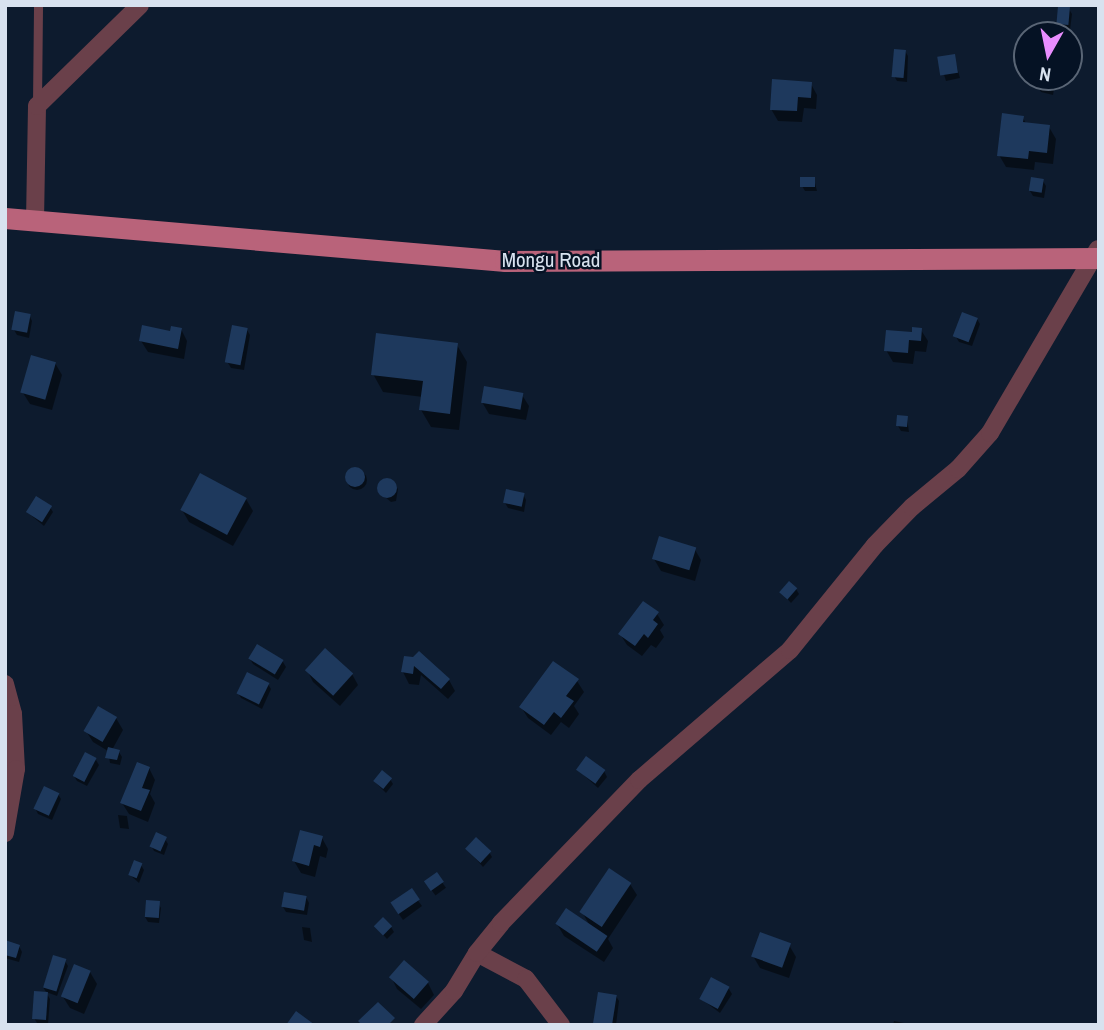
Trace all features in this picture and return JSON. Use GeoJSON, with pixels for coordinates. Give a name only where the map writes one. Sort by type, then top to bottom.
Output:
{"type":"FeatureCollection","features":[{"type":"Feature","properties":{"kind":"main road","name":"Mongu Road"},"geometry":{"type":"LineString","coordinates":[[5,218],[505,261],[1097,255]]}},
{"type":"Feature","properties":{"kind":"street"},"geometry":{"type":"LineString","coordinates":[[35,221],[37,106],[140,5]]}},
{"type":"Feature","properties":{"kind":"street"},"geometry":{"type":"LineString","coordinates":[[424,1025],[454,990],[477,953],[501,923],[639,780],[790,650],[875,545],[912,507],[958,469],[990,433],[1097,255]]}},
{"type":"Feature","properties":{"kind":"street"},"geometry":{"type":"LineString","coordinates":[[5,684],[13,714],[16,769],[5,834]]}},
{"type":"Feature","properties":{"kind":"street"},"geometry":{"type":"LineString","coordinates":[[477,953],[526,979],[562,1025]]}},
{"type":"Feature","properties":{"kind":"lane"},"geometry":{"type":"LineString","coordinates":[[37,106],[38,5]]}},
{"type":"Feature","properties":{"kind":"building"},"geometry":{"type":"Polygon","coordinates":[[[1058,6],[1070,7],[1069,21],[1057,21],[1058,6]]]}},
{"type":"Feature","properties":{"kind":"building"},"geometry":{"type":"Polygon","coordinates":[[[894,49],[906,50],[904,78],[892,77],[894,49]]]}},
{"type":"Feature","properties":{"kind":"building"},"geometry":{"type":"Polygon","coordinates":[[[955,54],[958,73],[940,76],[937,57],[955,54]]]}},
{"type":"Feature","properties":{"kind":"building"},"geometry":{"type":"Polygon","coordinates":[[[772,79],[812,82],[811,98],[798,97],[797,111],[770,110],[772,79]]]}},
{"type":"Feature","properties":{"kind":"building"},"geometry":{"type":"Polygon","coordinates":[[[1002,113],[1024,116],[1023,122],[1050,125],[1047,153],[1029,151],[1028,159],[997,156],[1002,113]]]}},
{"type":"Feature","properties":{"kind":"building"},"geometry":{"type":"Polygon","coordinates":[[[800,177],[815,177],[815,187],[800,187],[800,177]]]}},
{"type":"Feature","properties":{"kind":"building"},"geometry":{"type":"Polygon","coordinates":[[[1031,177],[1044,179],[1042,193],[1029,191],[1031,177]]]}},
{"type":"Feature","properties":{"kind":"building"},"geometry":{"type":"Polygon","coordinates":[[[15,311],[31,314],[27,333],[11,330],[15,311]]]}},
{"type":"Feature","properties":{"kind":"building"},"geometry":{"type":"Polygon","coordinates":[[[962,312],[978,318],[969,342],[953,336],[962,312]]]}},
{"type":"Feature","properties":{"kind":"building"},"geometry":{"type":"Polygon","coordinates":[[[142,325],[170,331],[171,326],[182,328],[178,349],[139,341],[142,325]]]}},
{"type":"Feature","properties":{"kind":"building"},"geometry":{"type":"Polygon","coordinates":[[[232,325],[248,328],[240,365],[225,362],[232,325]]]}},
{"type":"Feature","properties":{"kind":"building"},"geometry":{"type":"Polygon","coordinates":[[[912,327],[922,328],[921,341],[909,340],[908,353],[884,351],[886,330],[912,332],[912,327]]]}},
{"type":"Feature","properties":{"kind":"building"},"geometry":{"type":"Polygon","coordinates":[[[376,333],[458,343],[450,414],[419,410],[423,381],[371,375],[376,333]]]}},
{"type":"Feature","properties":{"kind":"building"},"geometry":{"type":"Polygon","coordinates":[[[31,355],[56,362],[45,400],[20,392],[31,355]]]}},
{"type":"Feature","properties":{"kind":"building"},"geometry":{"type":"Polygon","coordinates":[[[484,386],[523,393],[520,410],[481,403],[484,386]]]}},
{"type":"Feature","properties":{"kind":"building"},"geometry":{"type":"Polygon","coordinates":[[[897,415],[908,416],[907,427],[896,426],[897,415]]]}},
{"type":"Feature","properties":{"kind":"building"},"geometry":{"type":"Polygon","coordinates":[[[355,467],[362,470],[365,477],[362,484],[355,487],[348,484],[345,477],[348,470],[355,467]]]}},
{"type":"Feature","properties":{"kind":"building"},"geometry":{"type":"Polygon","coordinates":[[[200,473],[247,498],[227,535],[180,510],[200,473]]]}},
{"type":"Feature","properties":{"kind":"building"},"geometry":{"type":"Polygon","coordinates":[[[387,478],[394,481],[397,488],[394,495],[387,498],[380,495],[377,488],[380,481],[387,478]]]}},
{"type":"Feature","properties":{"kind":"building"},"geometry":{"type":"Polygon","coordinates":[[[506,489],[525,493],[522,507],[503,503],[506,489]]]}},
{"type":"Feature","properties":{"kind":"building"},"geometry":{"type":"Polygon","coordinates":[[[36,496],[52,506],[42,522],[26,512],[36,496]]]}},
{"type":"Feature","properties":{"kind":"building"},"geometry":{"type":"Polygon","coordinates":[[[659,536],[696,547],[689,570],[652,559],[659,536]]]}},
{"type":"Feature","properties":{"kind":"building"},"geometry":{"type":"Polygon","coordinates":[[[789,581],[797,588],[787,600],[779,592],[789,581]]]}},
{"type":"Feature","properties":{"kind":"building"},"geometry":{"type":"Polygon","coordinates":[[[643,601],[659,612],[653,620],[658,624],[648,638],[644,634],[635,646],[618,634],[643,601]]]}},
{"type":"Feature","properties":{"kind":"building"},"geometry":{"type":"Polygon","coordinates":[[[257,644],[284,660],[275,675],[248,659],[257,644]]]}},
{"type":"Feature","properties":{"kind":"building"},"geometry":{"type":"Polygon","coordinates":[[[325,648],[353,673],[333,696],[305,670],[325,648]]]}},
{"type":"Feature","properties":{"kind":"building"},"geometry":{"type":"Polygon","coordinates":[[[419,651],[450,679],[441,689],[414,666],[413,674],[401,672],[404,656],[413,657],[419,651]]]}},
{"type":"Feature","properties":{"kind":"building"},"geometry":{"type":"Polygon","coordinates":[[[553,661],[579,679],[566,696],[574,701],[561,718],[554,712],[544,725],[519,707],[553,661]]]}},
{"type":"Feature","properties":{"kind":"building"},"geometry":{"type":"Polygon","coordinates":[[[247,672],[269,683],[259,705],[236,694],[247,672]]]}},
{"type":"Feature","properties":{"kind":"building"},"geometry":{"type":"Polygon","coordinates":[[[98,706],[117,717],[103,742],[84,731],[98,706]]]}},
{"type":"Feature","properties":{"kind":"building"},"geometry":{"type":"Polygon","coordinates":[[[108,747],[120,750],[117,760],[105,758],[108,747]]]}},
{"type":"Feature","properties":{"kind":"building"},"geometry":{"type":"Polygon","coordinates":[[[85,752],[97,758],[84,782],[73,776],[85,752]]]}},
{"type":"Feature","properties":{"kind":"building"},"geometry":{"type":"Polygon","coordinates":[[[586,756],[605,770],[595,784],[576,770],[586,756]]]}},
{"type":"Feature","properties":{"kind":"building"},"geometry":{"type":"Polygon","coordinates":[[[137,762],[150,767],[142,788],[150,790],[141,811],[120,803],[137,762]]]}},
{"type":"Feature","properties":{"kind":"building"},"geometry":{"type":"Polygon","coordinates":[[[382,770],[392,778],[383,789],[373,781],[382,770]]]}},
{"type":"Feature","properties":{"kind":"building"},"geometry":{"type":"Polygon","coordinates":[[[44,786],[59,793],[49,816],[33,809],[44,786]]]}},
{"type":"Feature","properties":{"kind":"building"},"geometry":{"type":"Polygon","coordinates":[[[300,830],[323,836],[320,847],[314,845],[309,866],[292,861],[300,830]]]}},
{"type":"Feature","properties":{"kind":"building"},"geometry":{"type":"Polygon","coordinates":[[[156,832],[167,837],[160,851],[149,847],[156,832]]]}},
{"type":"Feature","properties":{"kind":"building"},"geometry":{"type":"Polygon","coordinates":[[[476,837],[491,851],[480,863],[465,849],[476,837]]]}},
{"type":"Feature","properties":{"kind":"building"},"geometry":{"type":"Polygon","coordinates":[[[134,860],[142,863],[137,878],[128,875],[134,860]]]}},
{"type":"Feature","properties":{"kind":"building"},"geometry":{"type":"Polygon","coordinates":[[[609,868],[631,883],[602,927],[579,912],[609,868]]]}},
{"type":"Feature","properties":{"kind":"building"},"geometry":{"type":"Polygon","coordinates":[[[437,872],[444,882],[431,891],[424,881],[437,872]]]}},
{"type":"Feature","properties":{"kind":"building"},"geometry":{"type":"Polygon","coordinates":[[[412,888],[420,900],[398,914],[390,903],[412,888]]]}},
{"type":"Feature","properties":{"kind":"building"},"geometry":{"type":"Polygon","coordinates":[[[284,892],[307,896],[304,911],[281,907],[284,892]]]}},
{"type":"Feature","properties":{"kind":"building"},"geometry":{"type":"Polygon","coordinates":[[[146,900],[160,901],[159,918],[145,917],[146,900]]]}},
{"type":"Feature","properties":{"kind":"building"},"geometry":{"type":"Polygon","coordinates":[[[566,908],[607,936],[597,952],[555,924],[566,908]]]}},
{"type":"Feature","properties":{"kind":"building"},"geometry":{"type":"Polygon","coordinates":[[[383,917],[392,926],[383,935],[374,926],[383,917]]]}},
{"type":"Feature","properties":{"kind":"building"},"geometry":{"type":"Polygon","coordinates":[[[760,932],[791,943],[782,968],[751,956],[760,932]]]}},
{"type":"Feature","properties":{"kind":"building"},"geometry":{"type":"Polygon","coordinates":[[[5,940],[20,945],[16,958],[5,955],[5,940]]]}},
{"type":"Feature","properties":{"kind":"building"},"geometry":{"type":"Polygon","coordinates":[[[53,955],[66,959],[56,992],[43,988],[53,955]]]}},
{"type":"Feature","properties":{"kind":"building"},"geometry":{"type":"Polygon","coordinates":[[[404,960],[429,982],[414,999],[389,977],[404,960]]]}},
{"type":"Feature","properties":{"kind":"building"},"geometry":{"type":"Polygon","coordinates":[[[74,964],[91,971],[78,1003],[61,996],[74,964]]]}},
{"type":"Feature","properties":{"kind":"building"},"geometry":{"type":"Polygon","coordinates":[[[711,977],[730,987],[718,1009],[699,999],[711,977]]]}},
{"type":"Feature","properties":{"kind":"building"},"geometry":{"type":"Polygon","coordinates":[[[34,991],[48,992],[46,1020],[32,1019],[34,991]]]}},
{"type":"Feature","properties":{"kind":"building"},"geometry":{"type":"Polygon","coordinates":[[[598,992],[617,995],[612,1025],[593,1025],[598,992]]]}},
{"type":"Feature","properties":{"kind":"building"},"geometry":{"type":"Polygon","coordinates":[[[378,1002],[395,1018],[388,1025],[362,1025],[358,1021],[378,1002]]]}},
{"type":"Feature","properties":{"kind":"building"},"geometry":{"type":"Polygon","coordinates":[[[296,1011],[315,1025],[286,1025],[296,1011]]]}}]}
